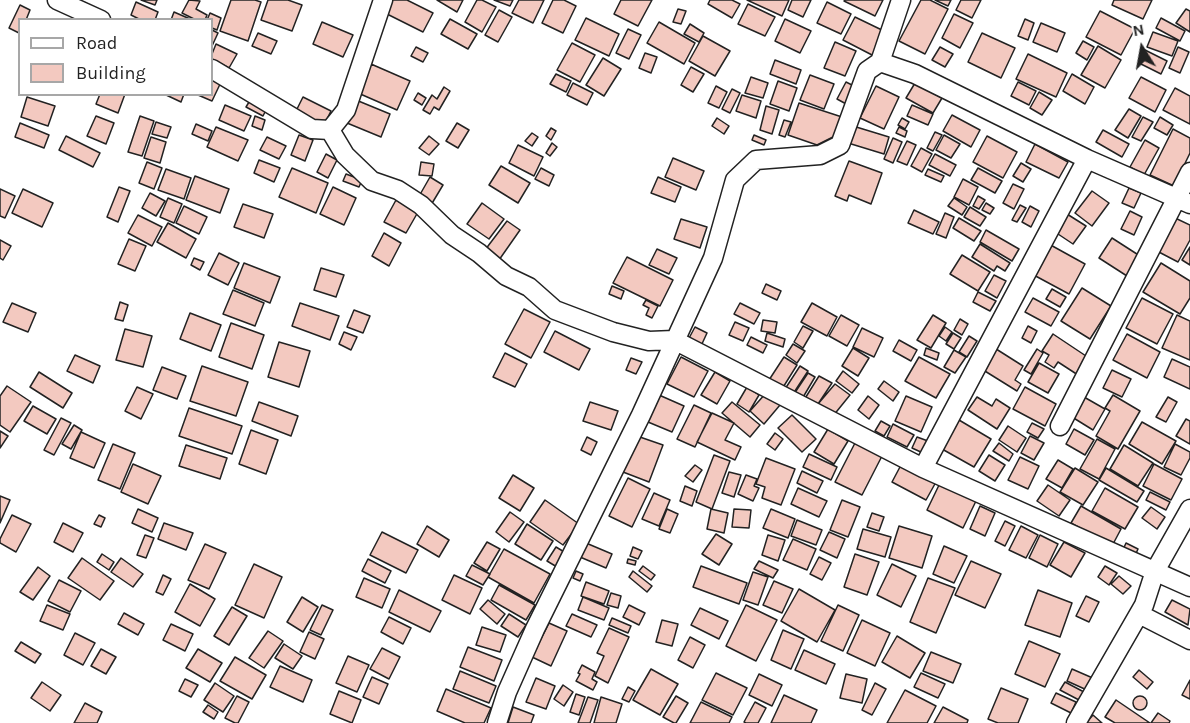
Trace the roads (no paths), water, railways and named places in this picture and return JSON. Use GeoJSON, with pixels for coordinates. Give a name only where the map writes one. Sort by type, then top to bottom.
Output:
{"type":"FeatureCollection","features":[{"type":"Feature","properties":{"kind":"street"},"geometry":{"type":"LineString","coordinates":[[57,0],[97,18]]}},
{"type":"Feature","properties":{"kind":"street"},"geometry":{"type":"LineString","coordinates":[[330,130],[346,110],[383,0]]}},
{"type":"Feature","properties":{"kind":"street"},"geometry":{"type":"LineString","coordinates":[[497,723],[507,692],[535,629],[641,415],[713,258],[735,180],[756,160],[820,155],[840,145],[867,71],[880,62],[901,0]]}},
{"type":"Feature","properties":{"kind":"street"},"geometry":{"type":"LineString","coordinates":[[880,62],[915,74],[1087,159],[1183,201]]}},
{"type":"Feature","properties":{"kind":"street"},"geometry":{"type":"LineString","coordinates":[[213,70],[312,129],[330,130]]}},
{"type":"Feature","properties":{"kind":"street"},"geometry":{"type":"LineString","coordinates":[[330,130],[345,156],[372,181],[398,190],[421,205],[452,235],[506,276],[529,287],[555,310],[613,332],[640,339],[675,340],[923,468],[1190,587]]}},
{"type":"Feature","properties":{"kind":"street"},"geometry":{"type":"LineString","coordinates":[[923,468],[1087,159]]}},
{"type":"Feature","properties":{"kind":"street"},"geometry":{"type":"LineString","coordinates":[[1060,426],[1183,201],[1190,172]]}},
{"type":"Feature","properties":{"kind":"street"},"geometry":{"type":"LineString","coordinates":[[1076,723],[1144,605],[1155,571],[1190,509]]}},
{"type":"Feature","properties":{"kind":"street"},"geometry":{"type":"LineString","coordinates":[[1139,614],[1190,640]]}}]}
